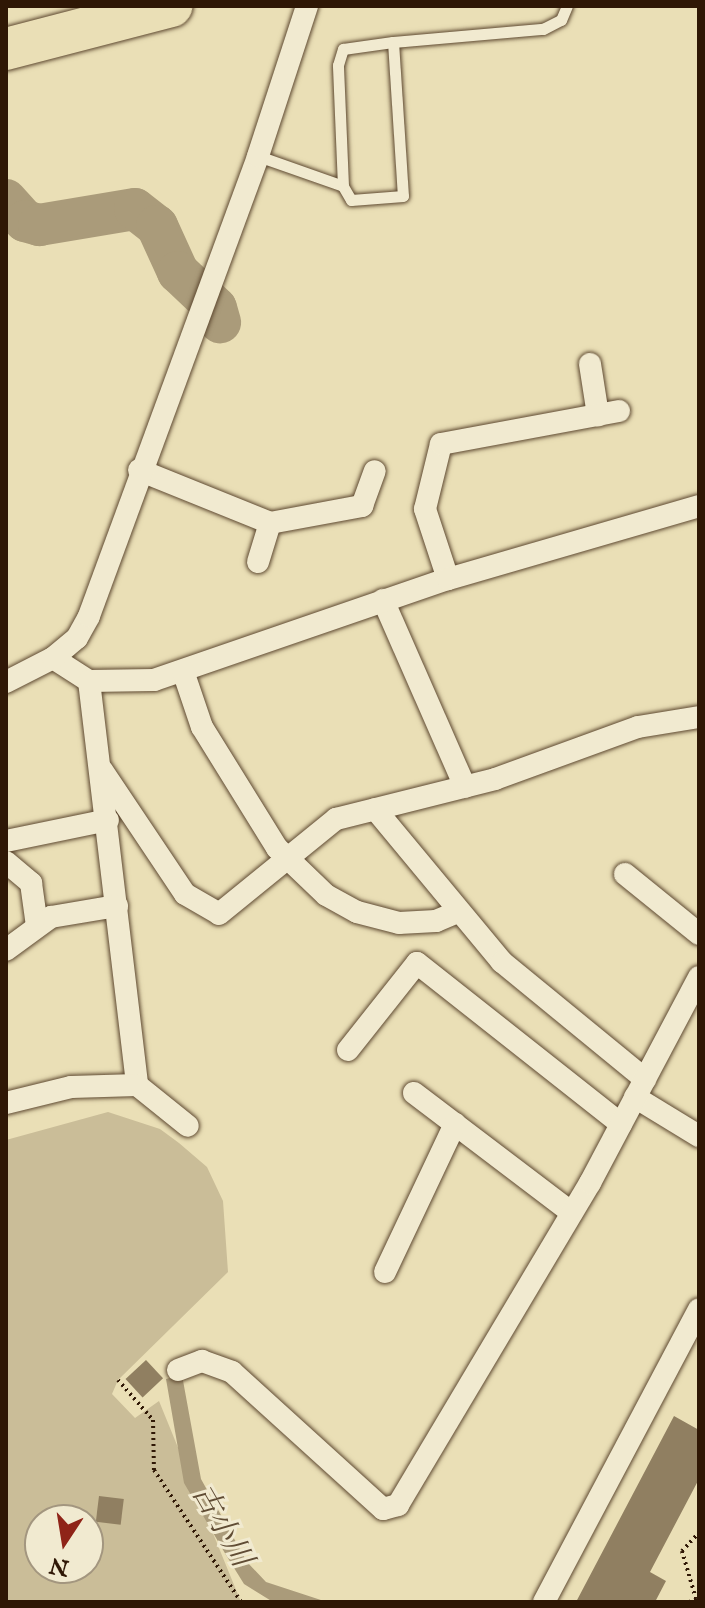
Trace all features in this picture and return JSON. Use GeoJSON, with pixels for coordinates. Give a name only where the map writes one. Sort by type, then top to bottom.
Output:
{"type":"FeatureCollection","features":[{"type":"Feature","properties":{"kind":"highway"},"geometry":{"type":"LineString","coordinates":[[6,49],[171,6]]}},
{"type":"Feature","properties":{"kind":"street"},"geometry":{"type":"LineString","coordinates":[[6,682],[53,658],[77,638],[89,616],[139,470],[258,156],[307,6]]}},
{"type":"Feature","properties":{"kind":"street"},"geometry":{"type":"LineString","coordinates":[[448,579],[425,509],[441,444],[608,413],[590,364]]}},
{"type":"Feature","properties":{"kind":"street"},"geometry":{"type":"LineString","coordinates":[[139,470],[270,523],[362,506],[375,471]]}},
{"type":"Feature","properties":{"kind":"street"},"geometry":{"type":"LineString","coordinates":[[53,658],[89,681],[123,684],[183,671],[448,579],[699,506]]}},
{"type":"Feature","properties":{"kind":"street"},"geometry":{"type":"LineString","coordinates":[[258,562],[270,523]]}},
{"type":"Feature","properties":{"kind":"street"},"geometry":{"type":"LineString","coordinates":[[383,600],[465,787]]}},
{"type":"Feature","properties":{"kind":"street"},"geometry":{"type":"LineString","coordinates":[[183,671],[202,727],[285,858],[357,912],[399,923],[436,921],[457,912]]}},
{"type":"Feature","properties":{"kind":"street"},"geometry":{"type":"LineString","coordinates":[[89,681],[108,820],[137,1085]]}},
{"type":"Feature","properties":{"kind":"street"},"geometry":{"type":"LineString","coordinates":[[102,770],[185,894],[204,911],[230,909],[285,858],[336,819],[465,787],[638,727],[699,717]]}},
{"type":"Feature","properties":{"kind":"street"},"geometry":{"type":"LineString","coordinates":[[375,809],[457,912],[502,962],[640,1088],[699,1136]]}},
{"type":"Feature","properties":{"kind":"street"},"geometry":{"type":"LineString","coordinates":[[6,841],[108,820]]}},
{"type":"Feature","properties":{"kind":"street"},"geometry":{"type":"LineString","coordinates":[[6,862],[31,883],[37,926]]}},
{"type":"Feature","properties":{"kind":"street"},"geometry":{"type":"LineString","coordinates":[[625,874],[699,934]]}},
{"type":"Feature","properties":{"kind":"street"},"geometry":{"type":"LineString","coordinates":[[6,950],[51,917],[117,906]]}},
{"type":"Feature","properties":{"kind":"street"},"geometry":{"type":"LineString","coordinates":[[348,1050],[417,963],[621,1124]]}},
{"type":"Feature","properties":{"kind":"street"},"geometry":{"type":"LineString","coordinates":[[178,1370],[202,1361],[232,1372],[383,1509],[398,1505],[572,1213],[699,977]]}},
{"type":"Feature","properties":{"kind":"street"},"geometry":{"type":"LineString","coordinates":[[6,1103],[71,1087],[137,1085],[188,1126]]}},
{"type":"Feature","properties":{"kind":"street"},"geometry":{"type":"LineString","coordinates":[[414,1093],[572,1213]]}},
{"type":"Feature","properties":{"kind":"street"},"geometry":{"type":"LineString","coordinates":[[385,1272],[455,1124]]}},
{"type":"Feature","properties":{"kind":"street"},"geometry":{"type":"LineString","coordinates":[[544,1602],[699,1309]]}},
{"type":"Feature","properties":{"kind":"lane"},"geometry":{"type":"LineString","coordinates":[[393,42],[403,196],[351,200],[343,186],[338,65],[343,49],[393,42],[543,29],[561,20],[567,6]]}},
{"type":"Feature","properties":{"kind":"lane"},"geometry":{"type":"LineString","coordinates":[[258,156],[343,186]]}},
{"type":"Feature","properties":{"kind":"path"},"geometry":{"type":"LineString","coordinates":[[118,1380],[153,1420],[154,1470],[241,1602]]}},
{"type":"Feature","properties":{"kind":"path"},"geometry":{"type":"LineString","coordinates":[[689,1602],[697,1598],[682,1551],[699,1533]]}},
{"type":"Feature","properties":{"kind":"shaded area"},"geometry":{"type":"Polygon","coordinates":[[[108,1112],[160,1129],[179,1143],[207,1167],[223,1201],[228,1272],[118,1380],[112,1394],[135,1418],[159,1401],[241,1602],[6,1602],[6,1140],[108,1112]]]}},
{"type":"Feature","properties":{"kind":"water"},"geometry":{"type":"Polygon","coordinates":[[[182,1375],[201,1479],[247,1562],[266,1582],[327,1602],[273,1602],[244,1584],[184,1483],[166,1379],[182,1375]]]}},
{"type":"Feature","properties":{"kind":"building"},"geometry":{"type":"Polygon","coordinates":[[[146,1360],[163,1378],[143,1397],[126,1379],[146,1360]]]}},
{"type":"Feature","properties":{"kind":"building"},"geometry":{"type":"Polygon","coordinates":[[[674,1416],[699,1430],[699,1479],[650,1572],[666,1581],[655,1602],[576,1602],[674,1416]]]}},
{"type":"Feature","properties":{"kind":"building"},"geometry":{"type":"Polygon","coordinates":[[[99,1496],[124,1499],[121,1525],[104,1523],[104,1504],[98,1504],[99,1496]]]}},
{"type":"Feature","properties":{"kind":"waterway","name":"古小川"},"geometry":{"type":"LineString","coordinates":[[6,200],[25,221],[39,225],[135,209],[157,226],[178,272],[216,308],[220,322]]}}]}
